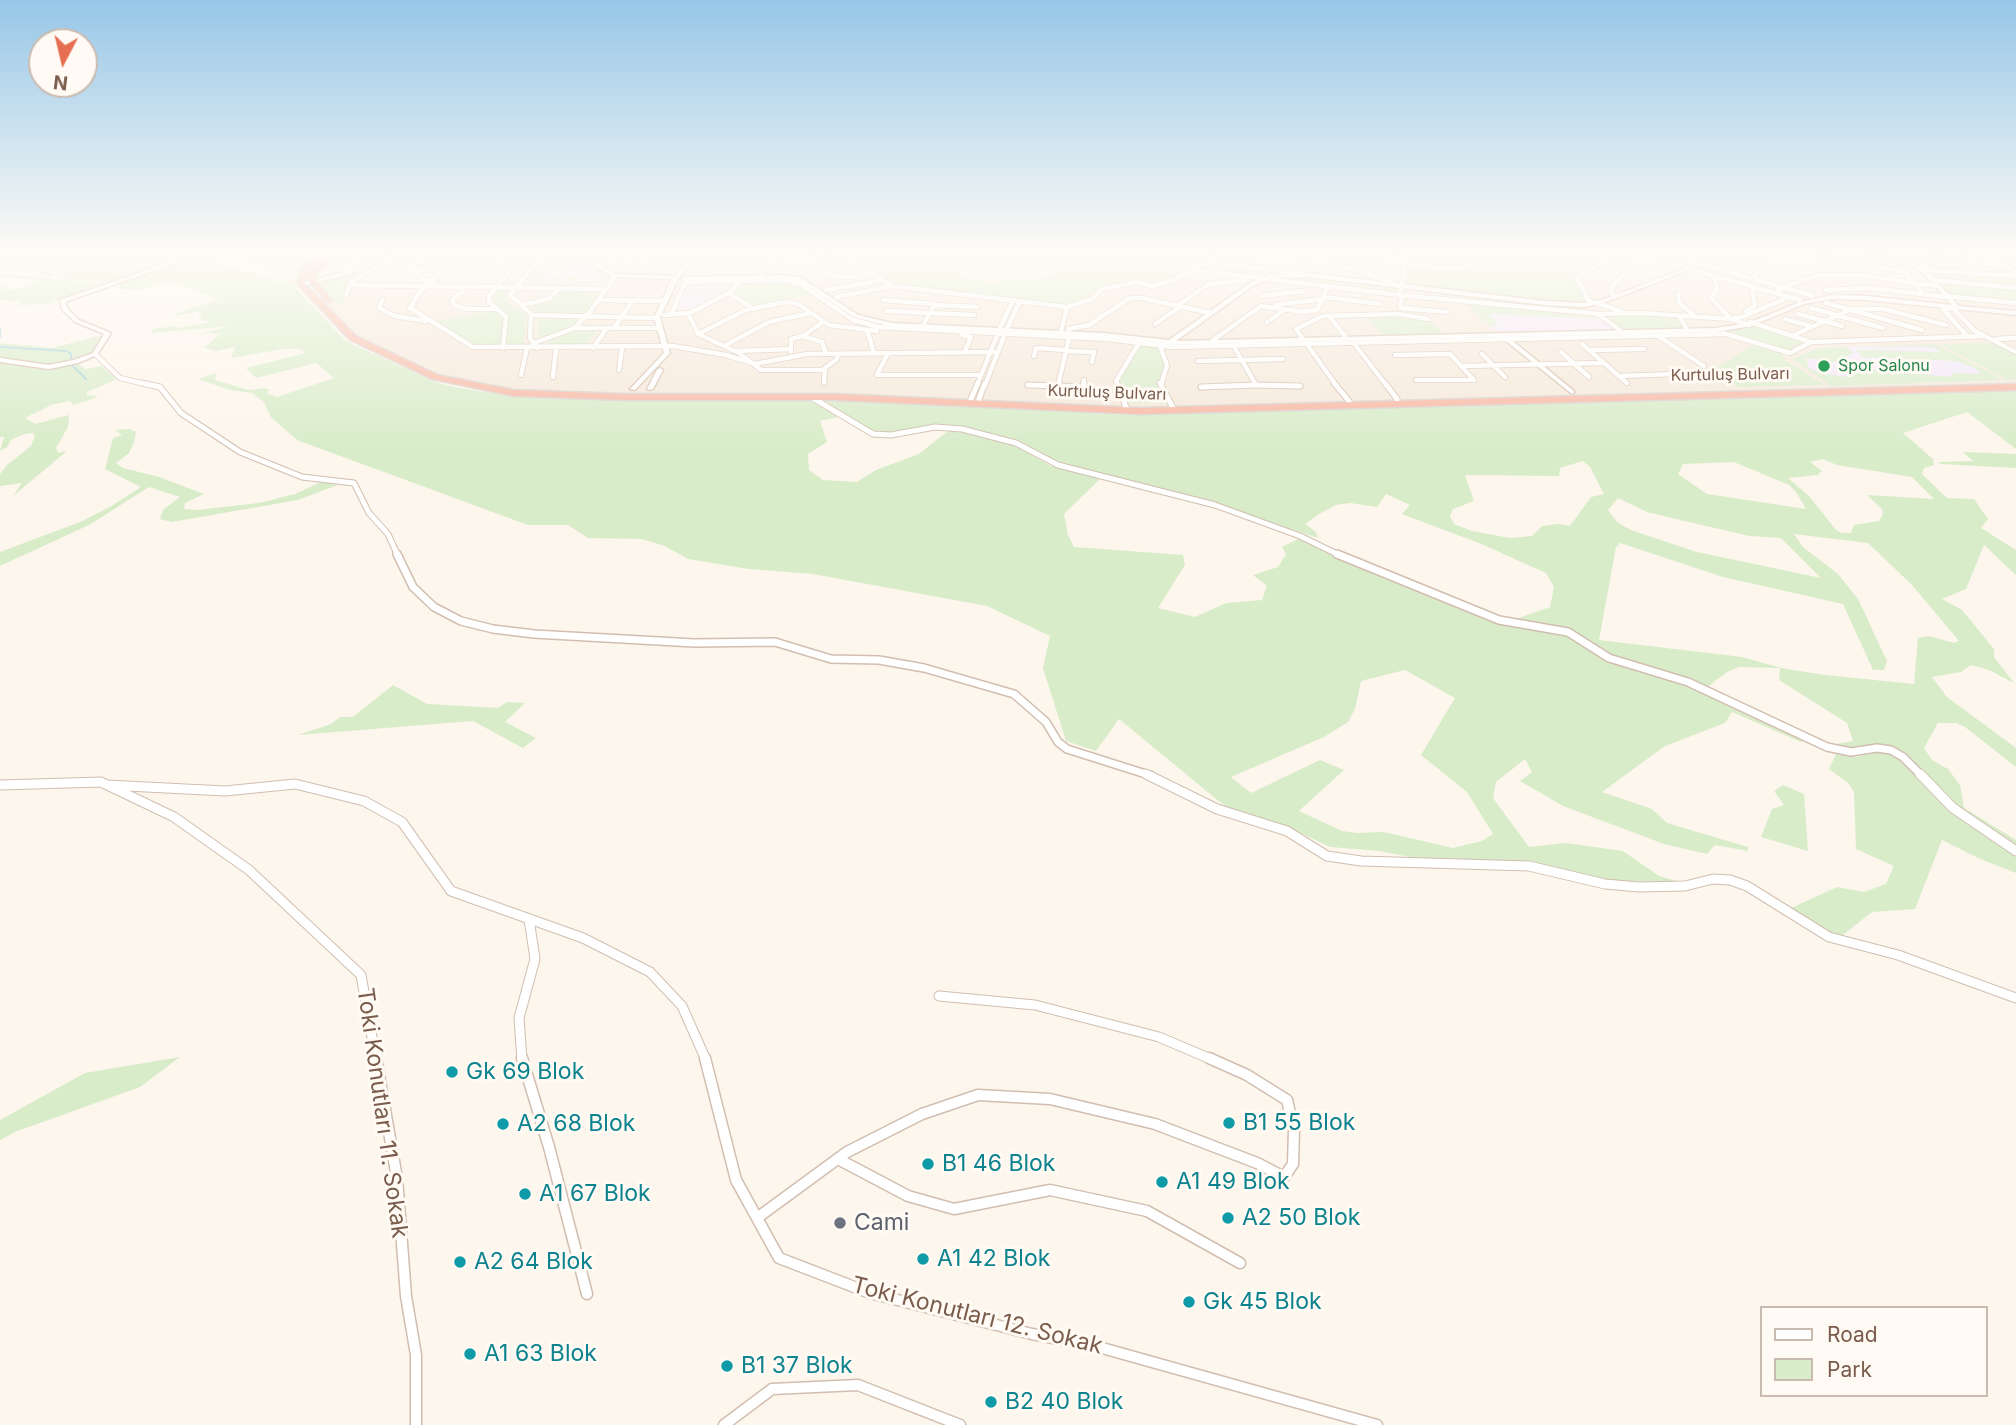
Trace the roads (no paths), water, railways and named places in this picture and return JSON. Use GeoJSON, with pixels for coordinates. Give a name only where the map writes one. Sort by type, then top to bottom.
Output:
{"type":"FeatureCollection","features":[{"type":"Feature","properties":{"kind":"highway"},"geometry":{"type":"LineString","coordinates":[[335,318],[358,341],[435,377],[514,393],[625,397],[647,393]]}},
{"type":"Feature","properties":{"kind":"highway"},"geometry":{"type":"LineString","coordinates":[[346,318],[369,340],[449,375],[522,388],[633,389],[647,393]]}},
{"type":"Feature","properties":{"kind":"highway","name":"Kurtuluş Bulvarı"},"geometry":{"type":"LineString","coordinates":[[647,393],[1140,411],[1693,392],[2016,385]]}},
{"type":"Feature","properties":{"kind":"highway","name":"Kurtuluş Bulvarı"},"geometry":{"type":"LineString","coordinates":[[1570,397],[1580,400],[2016,385]]}},
{"type":"Feature","properties":{"kind":"highway"},"geometry":{"type":"LineString","coordinates":[[625,397],[626,392],[633,389]]}},
{"type":"Feature","properties":{"kind":"highway","name":"Kurtuluş Bulvarı"},"geometry":{"type":"LineString","coordinates":[[647,393],[975,399],[1126,407],[1559,393]]}},
{"type":"Feature","properties":{"kind":"highway"},"geometry":{"type":"LineString","coordinates":[[1559,393],[1570,397]]}},
{"type":"Feature","properties":{"kind":"main road"},"geometry":{"type":"LineString","coordinates":[[0,360],[40,366],[62,365],[95,355],[108,333],[74,318]]}},
{"type":"Feature","properties":{"kind":"main road"},"geometry":{"type":"LineString","coordinates":[[647,393],[658,372],[673,353],[659,327],[663,318]]}},
{"type":"Feature","properties":{"kind":"main road"},"geometry":{"type":"LineString","coordinates":[[633,389],[664,357],[669,346],[664,318]]}},
{"type":"Feature","properties":{"kind":"main road"},"geometry":{"type":"LineString","coordinates":[[861,318],[888,325],[1233,344],[1350,339],[1654,334],[1716,330],[1764,318]]}},
{"type":"Feature","properties":{"kind":"main road"},"geometry":{"type":"LineString","coordinates":[[868,318],[923,326]]}},
{"type":"Feature","properties":{"kind":"main road"},"geometry":{"type":"LineString","coordinates":[[1171,342],[1205,318]]}},
{"type":"Feature","properties":{"kind":"main road"},"geometry":{"type":"LineString","coordinates":[[1501,336],[1686,329],[1749,323],[1761,318]]}},
{"type":"Feature","properties":{"kind":"main road"},"geometry":{"type":"LineString","coordinates":[[1501,336],[1570,397]]}},
{"type":"Feature","properties":{"kind":"main road"},"geometry":{"type":"LineString","coordinates":[[1171,342],[1303,341]]}},
{"type":"Feature","properties":{"kind":"main road"},"geometry":{"type":"LineString","coordinates":[[1533,365],[1559,393]]}},
{"type":"Feature","properties":{"kind":"street"},"geometry":{"type":"LineString","coordinates":[[402,318],[430,321]]}},
{"type":"Feature","properties":{"kind":"street"},"geometry":{"type":"LineString","coordinates":[[425,318],[468,346],[503,348],[527,348],[575,328],[659,327]]}},
{"type":"Feature","properties":{"kind":"street"},"geometry":{"type":"LineString","coordinates":[[503,348],[504,318]]}},
{"type":"Feature","properties":{"kind":"street"},"geometry":{"type":"LineString","coordinates":[[532,318],[530,338],[536,345],[556,348],[669,346],[726,355],[755,365],[792,353]]}},
{"type":"Feature","properties":{"kind":"street"},"geometry":{"type":"LineString","coordinates":[[575,328],[585,318]]}},
{"type":"Feature","properties":{"kind":"street"},"geometry":{"type":"LineString","coordinates":[[608,328],[612,318]]}},
{"type":"Feature","properties":{"kind":"street"},"geometry":{"type":"LineString","coordinates":[[593,348],[608,328],[622,318]]}},
{"type":"Feature","properties":{"kind":"street"},"geometry":{"type":"LineString","coordinates":[[690,318],[698,334],[734,351],[765,371],[825,370],[838,358],[838,354]]}},
{"type":"Feature","properties":{"kind":"street"},"geometry":{"type":"LineString","coordinates":[[698,334],[732,318]]}},
{"type":"Feature","properties":{"kind":"street"},"geometry":{"type":"LineString","coordinates":[[724,346],[769,322],[790,318]]}},
{"type":"Feature","properties":{"kind":"street"},"geometry":{"type":"LineString","coordinates":[[817,318],[823,322],[867,330],[967,335],[971,338],[965,351]]}},
{"type":"Feature","properties":{"kind":"street"},"geometry":{"type":"LineString","coordinates":[[849,318],[867,325],[898,329],[1002,331]]}},
{"type":"Feature","properties":{"kind":"street"},"geometry":{"type":"LineString","coordinates":[[923,326],[928,318]]}},
{"type":"Feature","properties":{"kind":"street"},"geometry":{"type":"LineString","coordinates":[[975,399],[990,373],[1007,318]]}},
{"type":"Feature","properties":{"kind":"street"},"geometry":{"type":"LineString","coordinates":[[975,399],[990,351],[1010,318]]}},
{"type":"Feature","properties":{"kind":"street"},"geometry":{"type":"LineString","coordinates":[[1058,386],[1066,351],[1067,318]]}},
{"type":"Feature","properties":{"kind":"street"},"geometry":{"type":"LineString","coordinates":[[1067,333],[1070,328],[1089,325],[1101,318]]}},
{"type":"Feature","properties":{"kind":"street"},"geometry":{"type":"LineString","coordinates":[[1154,324],[1163,318]]}},
{"type":"Feature","properties":{"kind":"street"},"geometry":{"type":"LineString","coordinates":[[1213,340],[1244,318]]}},
{"type":"Feature","properties":{"kind":"street"},"geometry":{"type":"LineString","coordinates":[[1267,322],[1274,318]]}},
{"type":"Feature","properties":{"kind":"street"},"geometry":{"type":"LineString","coordinates":[[1319,318],[1298,327],[1296,332],[1349,401]]}},
{"type":"Feature","properties":{"kind":"street"},"geometry":{"type":"LineString","coordinates":[[1330,318],[1397,399]]}},
{"type":"Feature","properties":{"kind":"street"},"geometry":{"type":"LineString","coordinates":[[1419,318],[1428,319]]}},
{"type":"Feature","properties":{"kind":"street"},"geometry":{"type":"LineString","coordinates":[[1604,318],[1620,330]]}},
{"type":"Feature","properties":{"kind":"street"},"geometry":{"type":"LineString","coordinates":[[1680,318],[1686,329]]}},
{"type":"Feature","properties":{"kind":"street"},"geometry":{"type":"LineString","coordinates":[[1716,318],[1733,318]]}},
{"type":"Feature","properties":{"kind":"street"},"geometry":{"type":"LineString","coordinates":[[1724,318],[1794,335],[1811,342],[1984,336]]}},
{"type":"Feature","properties":{"kind":"street"},"geometry":{"type":"LineString","coordinates":[[1812,318],[1842,326]]}},
{"type":"Feature","properties":{"kind":"street"},"geometry":{"type":"LineString","coordinates":[[1794,335],[1830,318]]}},
{"type":"Feature","properties":{"kind":"street"},"geometry":{"type":"LineString","coordinates":[[1845,318],[1883,328]]}},
{"type":"Feature","properties":{"kind":"street"},"geometry":{"type":"LineString","coordinates":[[1878,318],[1922,330]]}},
{"type":"Feature","properties":{"kind":"street"},"geometry":{"type":"LineString","coordinates":[[1916,318],[1946,325]]}},
{"type":"Feature","properties":{"kind":"street"},"geometry":{"type":"LineString","coordinates":[[1950,318],[1966,336]]}},
{"type":"Feature","properties":{"kind":"street"},"geometry":{"type":"LineString","coordinates":[[1963,318],[1971,328],[2016,351]]}},
{"type":"Feature","properties":{"kind":"street"},"geometry":{"type":"LineString","coordinates":[[1966,318],[1979,330],[2016,351]]}},
{"type":"Feature","properties":{"kind":"street"},"geometry":{"type":"LineString","coordinates":[[1785,319],[1811,327]]}},
{"type":"Feature","properties":{"kind":"street"},"geometry":{"type":"LineString","coordinates":[[803,337],[823,322]]}},
{"type":"Feature","properties":{"kind":"street"},"geometry":{"type":"LineString","coordinates":[[867,330],[874,353]]}},
{"type":"Feature","properties":{"kind":"street"},"geometry":{"type":"LineString","coordinates":[[1716,330],[1790,353],[1811,342]]}},
{"type":"Feature","properties":{"kind":"street"},"geometry":{"type":"LineString","coordinates":[[1067,333],[1160,346],[1233,344],[1256,385]]}},
{"type":"Feature","properties":{"kind":"street"},"geometry":{"type":"LineString","coordinates":[[1654,334],[1726,334]]}},
{"type":"Feature","properties":{"kind":"street"},"geometry":{"type":"LineString","coordinates":[[1654,334],[1704,366]]}},
{"type":"Feature","properties":{"kind":"street"},"geometry":{"type":"LineString","coordinates":[[792,353],[792,339],[803,337],[822,342],[826,354]]}},
{"type":"Feature","properties":{"kind":"street"},"geometry":{"type":"LineString","coordinates":[[1996,339],[2016,338]]}},
{"type":"Feature","properties":{"kind":"street"},"geometry":{"type":"LineString","coordinates":[[1126,407],[1116,381],[1139,343]]}},
{"type":"Feature","properties":{"kind":"street"},"geometry":{"type":"LineString","coordinates":[[1582,344],[1627,383]]}},
{"type":"Feature","properties":{"kind":"street"},"geometry":{"type":"LineString","coordinates":[[1160,346],[1167,366],[1160,383],[1172,406]]}},
{"type":"Feature","properties":{"kind":"street"},"geometry":{"type":"LineString","coordinates":[[521,375],[527,348]]}},
{"type":"Feature","properties":{"kind":"street"},"geometry":{"type":"LineString","coordinates":[[553,377],[556,348]]}},
{"type":"Feature","properties":{"kind":"street"},"geometry":{"type":"LineString","coordinates":[[619,370],[622,348]]}},
{"type":"Feature","properties":{"kind":"street"},"geometry":{"type":"LineString","coordinates":[[1034,356],[1036,348],[1094,352],[1092,362]]}},
{"type":"Feature","properties":{"kind":"street"},"geometry":{"type":"LineString","coordinates":[[1589,351],[1644,349]]}},
{"type":"Feature","properties":{"kind":"street"},"geometry":{"type":"LineString","coordinates":[[734,351],[826,354],[998,352]]}},
{"type":"Feature","properties":{"kind":"street"},"geometry":{"type":"LineString","coordinates":[[1561,352],[1589,377]]}},
{"type":"Feature","properties":{"kind":"street"},"geometry":{"type":"LineString","coordinates":[[888,353],[877,375],[990,373]]}},
{"type":"Feature","properties":{"kind":"street"},"geometry":{"type":"LineString","coordinates":[[1395,355],[1450,354],[1474,380],[1416,380]]}},
{"type":"Feature","properties":{"kind":"street"},"geometry":{"type":"LineString","coordinates":[[1482,354],[1505,377]]}},
{"type":"Feature","properties":{"kind":"street"},"geometry":{"type":"LineString","coordinates":[[95,355],[120,378],[160,387],[181,413],[240,453],[302,477],[354,483],[369,513],[388,534],[413,587],[434,607],[461,621],[493,629],[534,634],[694,643],[775,642],[831,659],[887,662],[952,675],[1013,694],[1046,722],[1058,742],[1067,749],[1154,776],[1243,820],[1287,831],[1327,856],[1361,861],[1529,866],[1605,884],[1639,887],[1685,886],[1713,879],[1730,880],[1747,886],[1829,937],[1898,955],[2016,998]]}},
{"type":"Feature","properties":{"kind":"street"},"geometry":{"type":"LineString","coordinates":[[1198,361],[1283,359]]}},
{"type":"Feature","properties":{"kind":"street"},"geometry":{"type":"LineString","coordinates":[[1461,366],[1604,363]]}},
{"type":"Feature","properties":{"kind":"street"},"geometry":{"type":"LineString","coordinates":[[824,383],[825,370]]}},
{"type":"Feature","properties":{"kind":"street"},"geometry":{"type":"LineString","coordinates":[[1619,376],[1676,374]]}},
{"type":"Feature","properties":{"kind":"street"},"geometry":{"type":"LineString","coordinates":[[1028,385],[1083,387],[1084,380]]}},
{"type":"Feature","properties":{"kind":"street"},"geometry":{"type":"LineString","coordinates":[[1201,387],[1300,386]]}},
{"type":"Feature","properties":{"kind":"street"},"geometry":{"type":"LineString","coordinates":[[811,397],[873,434],[891,435],[935,427],[962,429],[1016,443],[1058,465],[1215,505],[1254,522],[1300,536],[1354,562],[1499,620],[1568,632],[1609,658],[1688,682],[1827,747],[1851,752],[1877,748],[1891,750],[1903,757],[1953,808],[2016,851]]}},
{"type":"Feature","properties":{"kind":"street","name":"Toki Konutları 11. Sokak"},"geometry":{"type":"LineString","coordinates":[[0,785],[102,782],[174,817],[249,870],[361,975],[397,1178],[406,1296],[416,1355],[416,1425]]}},
{"type":"Feature","properties":{"kind":"street","name":"Toki Konutları 12. Sokak"},"geometry":{"type":"LineString","coordinates":[[107,785],[225,791],[295,784],[364,801],[402,822],[451,891],[583,938],[650,972],[682,1006],[703,1049],[736,1180],[779,1258],[870,1293],[1032,1334],[1095,1346],[1353,1421],[1377,1425]]}},
{"type":"Feature","properties":{"kind":"street"},"geometry":{"type":"LineString","coordinates":[[529,919],[535,958],[519,1018],[522,1064],[549,1147],[587,1294]]}},
{"type":"Feature","properties":{"kind":"street"},"geometry":{"type":"LineString","coordinates":[[757,1218],[838,1158],[922,1114],[978,1096],[1050,1099],[1155,1124],[1257,1163],[1284,1177],[1293,1164],[1294,1130],[1287,1100],[1247,1075],[1147,1033],[1035,1005],[939,996]]}},
{"type":"Feature","properties":{"kind":"street"},"geometry":{"type":"LineString","coordinates":[[838,1158],[908,1196],[954,1209],[1050,1190],[1147,1211],[1240,1263]]}},
{"type":"Feature","properties":{"kind":"street"},"geometry":{"type":"LineString","coordinates":[[724,1425],[772,1389],[858,1385],[960,1425]]}},
{"type":"Feature","properties":{"kind":"waterway"},"geometry":{"type":"LineString","coordinates":[[0,328],[0,337]]}},
{"type":"Feature","properties":{"kind":"waterway"},"geometry":{"type":"LineString","coordinates":[[0,347],[67,351],[71,354],[72,365],[86,379]]}},
{"type":"Feature","properties":{"kind":"place","name":"Spor Salonu"},"geometry":{"type":"Point","coordinates":[1824,366]}},
{"type":"Feature","properties":{"kind":"place","name":"Gk 69 Blok"},"geometry":{"type":"Point","coordinates":[452,1072]}},
{"type":"Feature","properties":{"kind":"place","name":"B1 55 Blok"},"geometry":{"type":"Point","coordinates":[1229,1123]}},
{"type":"Feature","properties":{"kind":"place","name":"A2 68 Blok"},"geometry":{"type":"Point","coordinates":[503,1124]}},
{"type":"Feature","properties":{"kind":"place","name":"B1 46 Blok"},"geometry":{"type":"Point","coordinates":[928,1164]}},
{"type":"Feature","properties":{"kind":"place","name":"A1 49 Blok"},"geometry":{"type":"Point","coordinates":[1162,1182]}},
{"type":"Feature","properties":{"kind":"place","name":"A1 67 Blok"},"geometry":{"type":"Point","coordinates":[525,1194]}},
{"type":"Feature","properties":{"kind":"place","name":"A2 50 Blok"},"geometry":{"type":"Point","coordinates":[1228,1218]}},
{"type":"Feature","properties":{"kind":"place","name":"Cami"},"geometry":{"type":"Point","coordinates":[840,1223]}},
{"type":"Feature","properties":{"kind":"place","name":"A1 42 Blok"},"geometry":{"type":"Point","coordinates":[923,1259]}},
{"type":"Feature","properties":{"kind":"place","name":"A2 64 Blok"},"geometry":{"type":"Point","coordinates":[460,1262]}},
{"type":"Feature","properties":{"kind":"place","name":"Gk 45 Blok"},"geometry":{"type":"Point","coordinates":[1189,1302]}},
{"type":"Feature","properties":{"kind":"place","name":"A1 63 Blok"},"geometry":{"type":"Point","coordinates":[470,1354]}},
{"type":"Feature","properties":{"kind":"place","name":"B1 37 Blok"},"geometry":{"type":"Point","coordinates":[727,1366]}},
{"type":"Feature","properties":{"kind":"place","name":"B2 40 Blok"},"geometry":{"type":"Point","coordinates":[991,1402]}}]}
